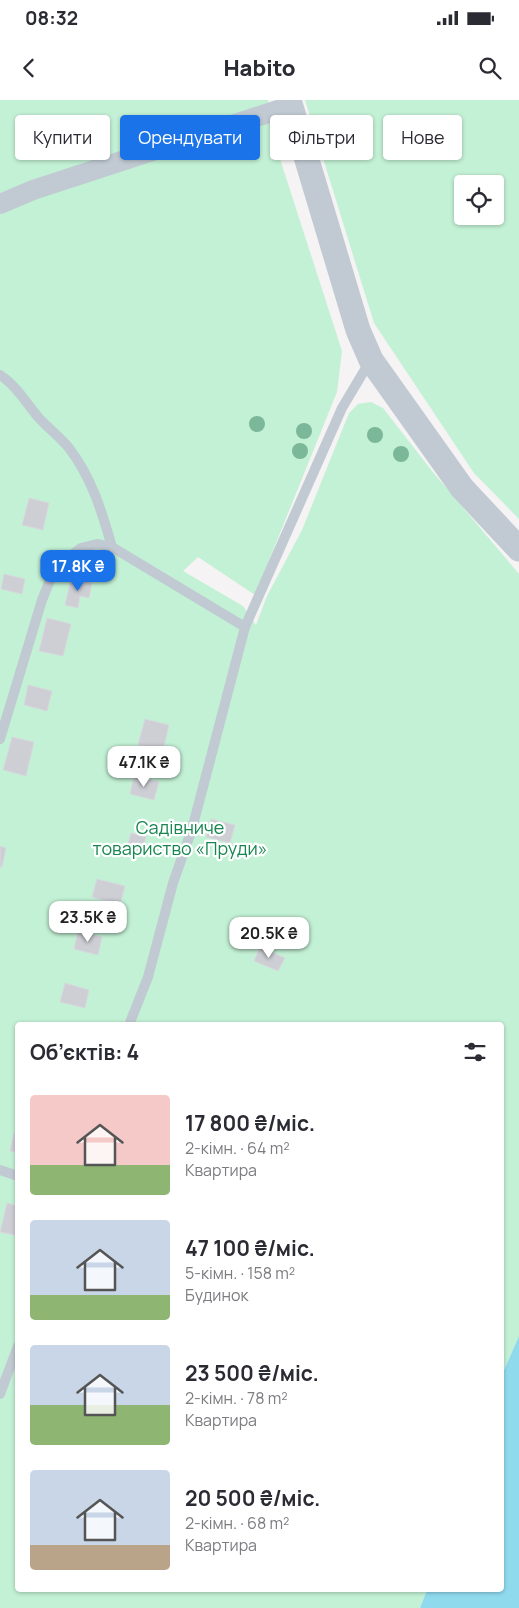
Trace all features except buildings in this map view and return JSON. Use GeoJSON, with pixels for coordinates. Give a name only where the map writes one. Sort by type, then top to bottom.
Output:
{"type":"FeatureCollection","features":[{"type":"Feature","properties":{"kind":"street"},"geometry":{"type":"LineString","coordinates":[[0,204],[34,190],[290,103],[358,330],[371,360],[462,488],[519,549]]}},
{"type":"Feature","properties":{"kind":"lane"},"geometry":{"type":"LineString","coordinates":[[130,1022],[148,977],[173,883],[192,829],[246,627],[342,408],[371,360]]}},
{"type":"Feature","properties":{"kind":"lane"},"geometry":{"type":"LineString","coordinates":[[0,375],[11,382],[39,418],[68,448],[84,472],[102,510],[112,547]]}},
{"type":"Feature","properties":{"kind":"lane"},"geometry":{"type":"LineString","coordinates":[[0,739],[42,600],[55,568],[81,548],[97,544],[112,547],[246,627]]}},
{"type":"Feature","properties":{"kind":"lane"},"geometry":{"type":"LineString","coordinates":[[0,1170],[15,1175]]}},
{"type":"Feature","properties":{"kind":"lane"},"geometry":{"type":"LineString","coordinates":[[0,1394],[15,1354]]}},
{"type":"Feature","properties":{"kind":"green space","name":"Садівниче товариство «Пруди»"},"geometry":{"type":"Polygon","coordinates":[[[0,100],[268,100],[271,115],[270,160],[281,160],[342,351],[337,392],[255,595],[198,557],[183,571],[243,606],[256,625],[267,596],[302,530],[349,413],[358,404],[371,402],[383,408],[432,471],[519,574],[519,1336],[504,1370],[504,1022],[15,1022],[15,1592],[426,1592],[420,1608],[0,1608],[0,100]]]}},
{"type":"Feature","properties":{"kind":"green space"},"geometry":{"type":"Polygon","coordinates":[[[305,100],[519,100],[519,519],[474,473],[374,323],[324,160],[373,160],[373,115],[310,115],[305,100]]]}},
{"type":"Feature","properties":{"kind":"water"},"geometry":{"type":"Polygon","coordinates":[[[519,1336],[519,1608],[420,1608],[426,1592],[504,1592],[504,1370],[519,1336]]]}}]}
